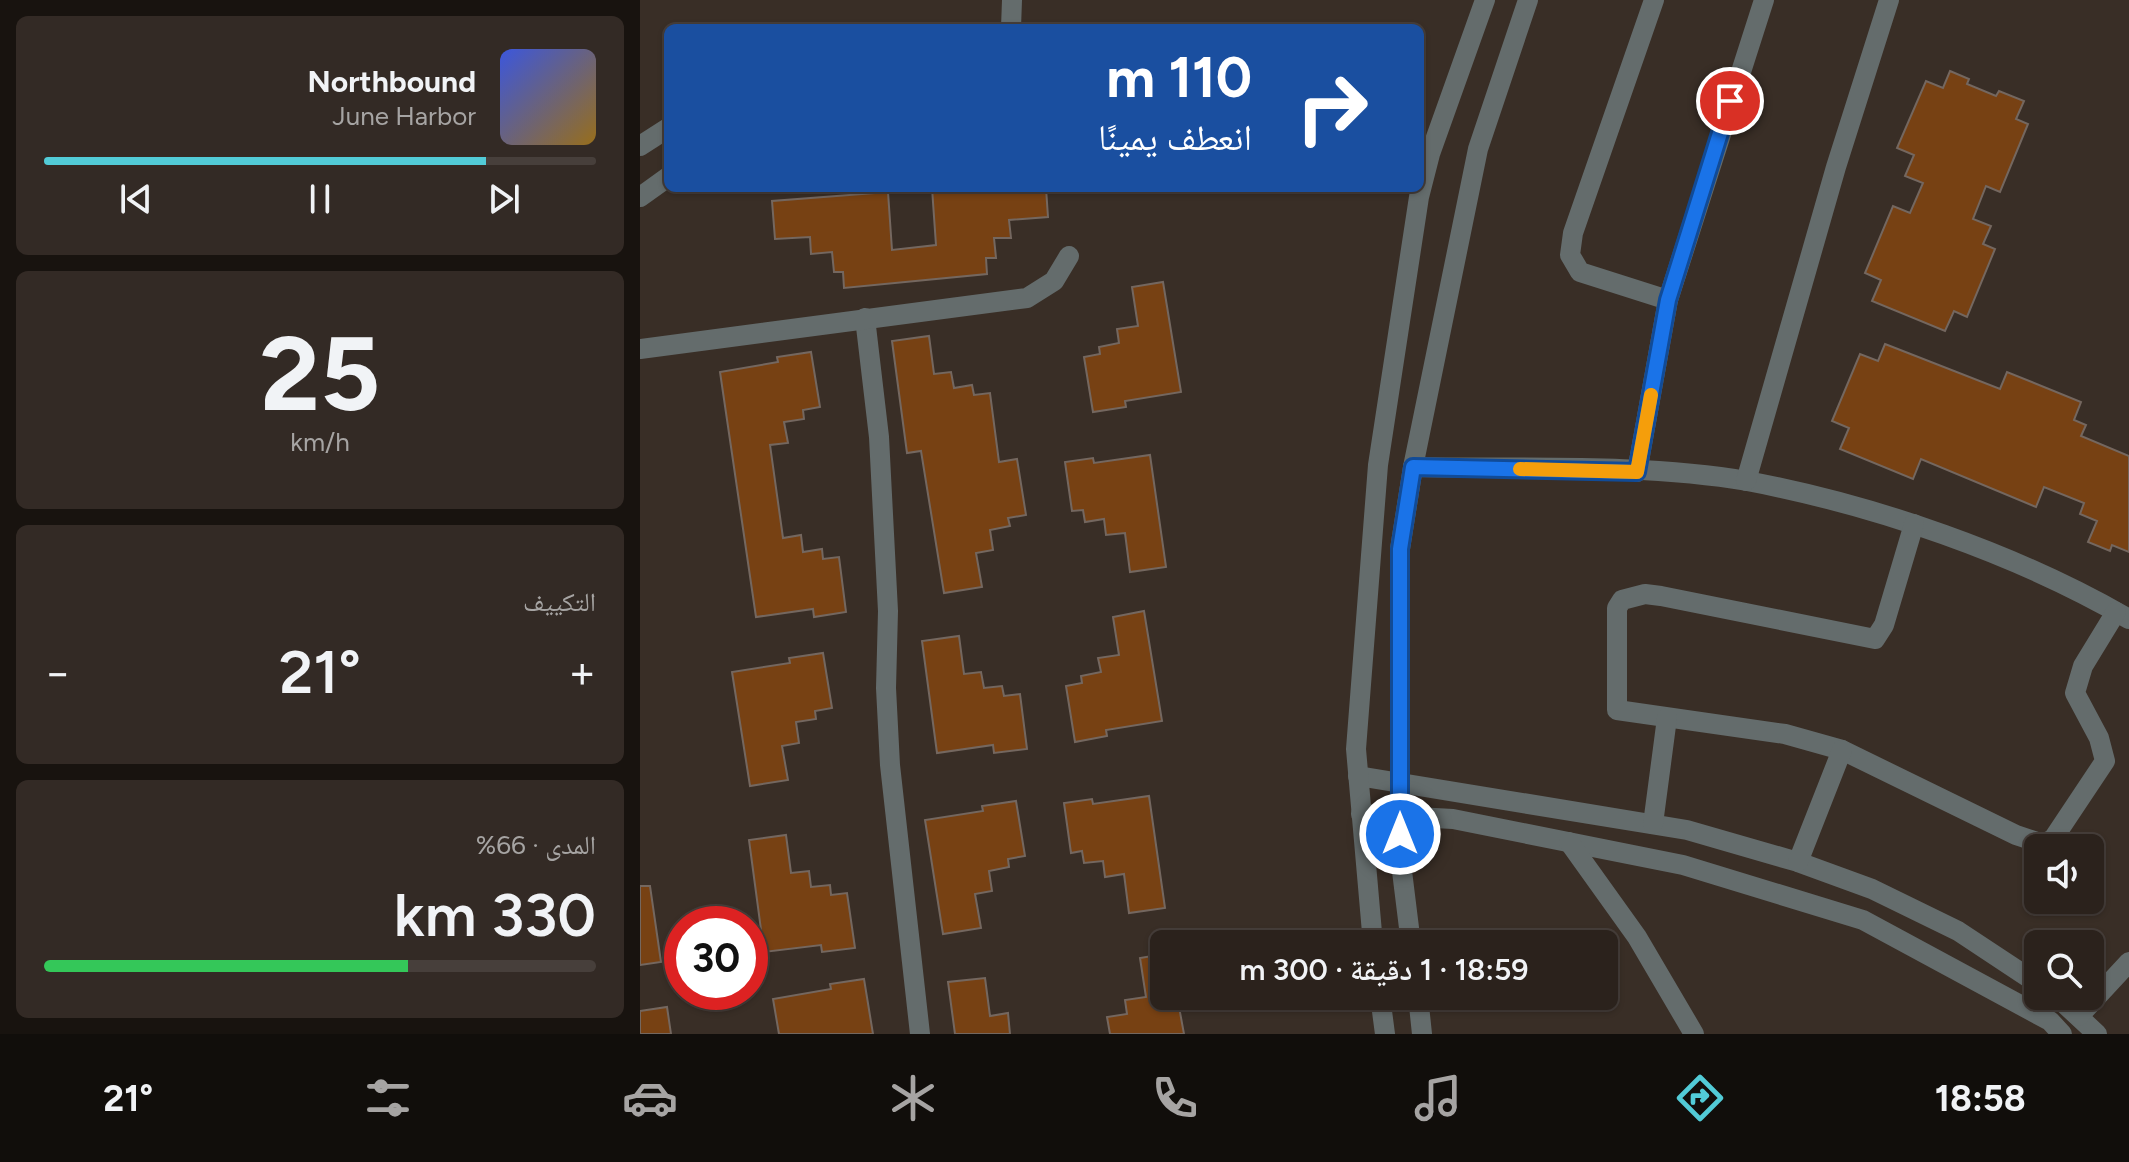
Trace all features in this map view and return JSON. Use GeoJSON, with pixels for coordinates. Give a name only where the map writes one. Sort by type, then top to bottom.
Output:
{"type":"FeatureCollection","features":[{"type":"Feature","properties":{"kind":"street"},"geometry":{"type":"LineString","coordinates":[[1011,24],[1012,0]]}},
{"type":"Feature","properties":{"kind":"street"},"geometry":{"type":"LineString","coordinates":[[1427,142],[1485,0]]}},
{"type":"Feature","properties":{"kind":"street"},"geometry":{"type":"LineString","coordinates":[[1409,930],[1400,855],[1400,549],[1413,467],[1478,149],[1528,0]]}},
{"type":"Feature","properties":{"kind":"street"},"geometry":{"type":"LineString","coordinates":[[1654,0],[1573,233],[1570,255],[1580,272],[1668,300]]}},
{"type":"Feature","properties":{"kind":"street"},"geometry":{"type":"LineString","coordinates":[[1637,472],[1668,300],[1764,0]]}},
{"type":"Feature","properties":{"kind":"street"},"geometry":{"type":"LineString","coordinates":[[1746,481],[1836,167],[1889,0]]}},
{"type":"Feature","properties":{"kind":"street"},"geometry":{"type":"LineString","coordinates":[[640,146],[664,131]]}},
{"type":"Feature","properties":{"kind":"street"},"geometry":{"type":"LineString","coordinates":[[640,197],[664,180]]}},
{"type":"Feature","properties":{"kind":"street"},"geometry":{"type":"LineString","coordinates":[[1372,930],[1356,749],[1378,465],[1412,192]]}},
{"type":"Feature","properties":{"kind":"street"},"geometry":{"type":"LineString","coordinates":[[640,349],[1027,298],[1054,281],[1069,256]]}},
{"type":"Feature","properties":{"kind":"street"},"geometry":{"type":"LineString","coordinates":[[865,318],[879,437],[890,765],[920,1034]]}},
{"type":"Feature","properties":{"kind":"street"},"geometry":{"type":"LineString","coordinates":[[1413,467],[1637,472],[1746,481],[1914,524],[2071,586],[2123,615],[2083,666],[2075,693],[2099,738],[2105,761],[2053,839],[2034,843],[1842,750],[1785,734],[1623,713],[1615,706],[1617,608],[1622,600],[1645,594],[1661,596],[1875,639],[1884,625],[1914,524]]}},
{"type":"Feature","properties":{"kind":"street"},"geometry":{"type":"LineString","coordinates":[[1653,824],[1667,718]]}},
{"type":"Feature","properties":{"kind":"street"},"geometry":{"type":"LineString","coordinates":[[1798,862],[1842,750]]}},
{"type":"Feature","properties":{"kind":"street"},"geometry":{"type":"LineString","coordinates":[[1358,776],[1400,780],[1687,830],[1798,862],[1872,889],[1958,931],[2024,975]]}},
{"type":"Feature","properties":{"kind":"street"},"geometry":{"type":"LineString","coordinates":[[1361,814],[1453,819],[1683,865],[1863,920],[2050,1021],[2062,1034]]}},
{"type":"Feature","properties":{"kind":"street"},"geometry":{"type":"LineString","coordinates":[[1569,842],[1637,937],[1694,1034]]}},
{"type":"Feature","properties":{"kind":"street"},"geometry":{"type":"LineString","coordinates":[[2079,1016],[2129,962]]}},
{"type":"Feature","properties":{"kind":"street"},"geometry":{"type":"LineString","coordinates":[[1382,1010],[1385,1034]]}},
{"type":"Feature","properties":{"kind":"street"},"geometry":{"type":"LineString","coordinates":[[1419,1010],[1422,1034]]}},
{"type":"Feature","properties":{"kind":"street"},"geometry":{"type":"LineString","coordinates":[[2072,1010],[2097,1034]]}},
{"type":"Feature","properties":{"kind":"building"},"geometry":{"type":"Polygon","coordinates":[[[1950,71],[1969,79],[1967,84],[1996,96],[1999,91],[2024,101],[2016,119],[2028,124],[2000,192],[1986,186],[1973,219],[1991,226],[1983,244],[1995,249],[1967,317],[1954,311],[1945,331],[1872,301],[1881,280],[1865,273],[1893,206],[1910,213],[1923,183],[1905,176],[1914,155],[1897,148],[1926,81],[1943,88],[1950,71]]]}},
{"type":"Feature","properties":{"kind":"building"},"geometry":{"type":"Polygon","coordinates":[[[888,192],[892,250],[936,245],[932,192],[1046,192],[1048,217],[1009,220],[1011,238],[994,238],[996,258],[986,258],[987,274],[844,288],[843,272],[834,272],[832,252],[811,254],[810,237],[775,239],[772,201],[888,192]]]}},
{"type":"Feature","properties":{"kind":"building"},"geometry":{"type":"Polygon","coordinates":[[[1163,282],[1181,392],[1125,401],[1126,407],[1093,412],[1084,357],[1100,354],[1099,347],[1119,343],[1117,329],[1138,326],[1132,287],[1163,282]]]}},
{"type":"Feature","properties":{"kind":"building"},"geometry":{"type":"Polygon","coordinates":[[[929,336],[934,374],[951,372],[954,388],[972,385],[974,395],[990,393],[999,462],[1017,459],[1026,515],[1008,518],[1010,526],[990,530],[993,550],[976,553],[982,587],[944,593],[921,451],[907,453],[892,341],[929,336]]]}},
{"type":"Feature","properties":{"kind":"building"},"geometry":{"type":"Polygon","coordinates":[[[1885,344],[2000,389],[2007,372],[2081,402],[2074,420],[2086,425],[2081,436],[2129,456],[2129,552],[2112,545],[2110,551],[2088,542],[2097,521],[2080,514],[2084,503],[2044,487],[2036,507],[1921,459],[1913,479],[1840,449],[1849,428],[1832,421],[1860,354],[1878,361],[1885,344]]]}},
{"type":"Feature","properties":{"kind":"building"},"geometry":{"type":"Polygon","coordinates":[[[811,352],[820,407],[803,410],[804,419],[784,422],[788,443],[770,445],[783,538],[801,535],[803,552],[822,549],[823,559],[839,557],[846,612],[814,617],[813,609],[756,617],[720,372],[778,362],[777,357],[811,352]]]}},
{"type":"Feature","properties":{"kind":"building"},"geometry":{"type":"Polygon","coordinates":[[[1150,455],[1166,567],[1130,572],[1125,533],[1106,535],[1104,519],[1085,522],[1083,510],[1072,511],[1065,462],[1093,458],[1094,463],[1150,455]]]}},
{"type":"Feature","properties":{"kind":"building"},"geometry":{"type":"Polygon","coordinates":[[[1144,611],[1162,721],[1106,730],[1107,736],[1075,742],[1066,686],[1082,683],[1081,676],[1101,672],[1098,658],[1119,655],[1113,617],[1144,611]]]}},
{"type":"Feature","properties":{"kind":"building"},"geometry":{"type":"Polygon","coordinates":[[[959,636],[964,674],[981,672],[984,688],[1002,686],[1004,696],[1020,694],[1027,749],[994,753],[993,745],[937,753],[922,641],[959,636]]]}},
{"type":"Feature","properties":{"kind":"building"},"geometry":{"type":"Polygon","coordinates":[[[823,653],[832,708],[815,711],[816,719],[796,722],[799,743],[782,746],[788,780],[750,786],[732,672],[790,663],[789,658],[823,653]]]}},
{"type":"Feature","properties":{"kind":"building"},"geometry":{"type":"Polygon","coordinates":[[[1149,796],[1165,908],[1129,913],[1124,874],[1105,877],[1103,861],[1084,863],[1082,851],[1071,853],[1064,803],[1092,799],[1093,804],[1149,796]]]}},
{"type":"Feature","properties":{"kind":"building"},"geometry":{"type":"Polygon","coordinates":[[[1016,801],[1025,856],[1008,859],[1009,867],[989,871],[992,891],[975,894],[981,928],[943,934],[925,820],[983,811],[982,806],[1016,801]]]}},
{"type":"Feature","properties":{"kind":"building"},"geometry":{"type":"Polygon","coordinates":[[[786,835],[791,873],[809,871],[811,887],[830,885],[831,895],[847,893],[855,948],[822,952],[821,945],[768,952],[768,906],[758,906],[749,840],[786,835]]]}},
{"type":"Feature","properties":{"kind":"building"},"geometry":{"type":"Polygon","coordinates":[[[640,886],[650,886],[661,962],[640,965],[640,886]]]}},
{"type":"Feature","properties":{"kind":"building"},"geometry":{"type":"Polygon","coordinates":[[[1150,956],[1150,1010],[1180,1010],[1184,1034],[1110,1034],[1107,1017],[1127,1014],[1125,1000],[1146,997],[1140,958],[1150,956]]]}},
{"type":"Feature","properties":{"kind":"building"},"geometry":{"type":"Polygon","coordinates":[[[985,978],[990,1016],[1008,1013],[1010,1034],[955,1034],[948,982],[985,978]]]}},
{"type":"Feature","properties":{"kind":"building"},"geometry":{"type":"Polygon","coordinates":[[[864,979],[873,1034],[779,1034],[773,999],[831,989],[830,984],[864,979]]]}},
{"type":"Feature","properties":{"kind":"building"},"geometry":{"type":"Polygon","coordinates":[[[664,1007],[667,1010],[671,1034],[640,1034],[640,1011],[664,1007]]]}},
{"type":"Feature","properties":{"kind":"slow traffic"},"geometry":{"type":"LineString","coordinates":[[1520,469],[1637,472],[1651,395]]}},
{"type":"Feature","properties":{"kind":"route"},"geometry":{"type":"LineString","coordinates":[[1400,834],[1400,549],[1413,467],[1637,472],[1668,300],[1730,101]]}}]}
